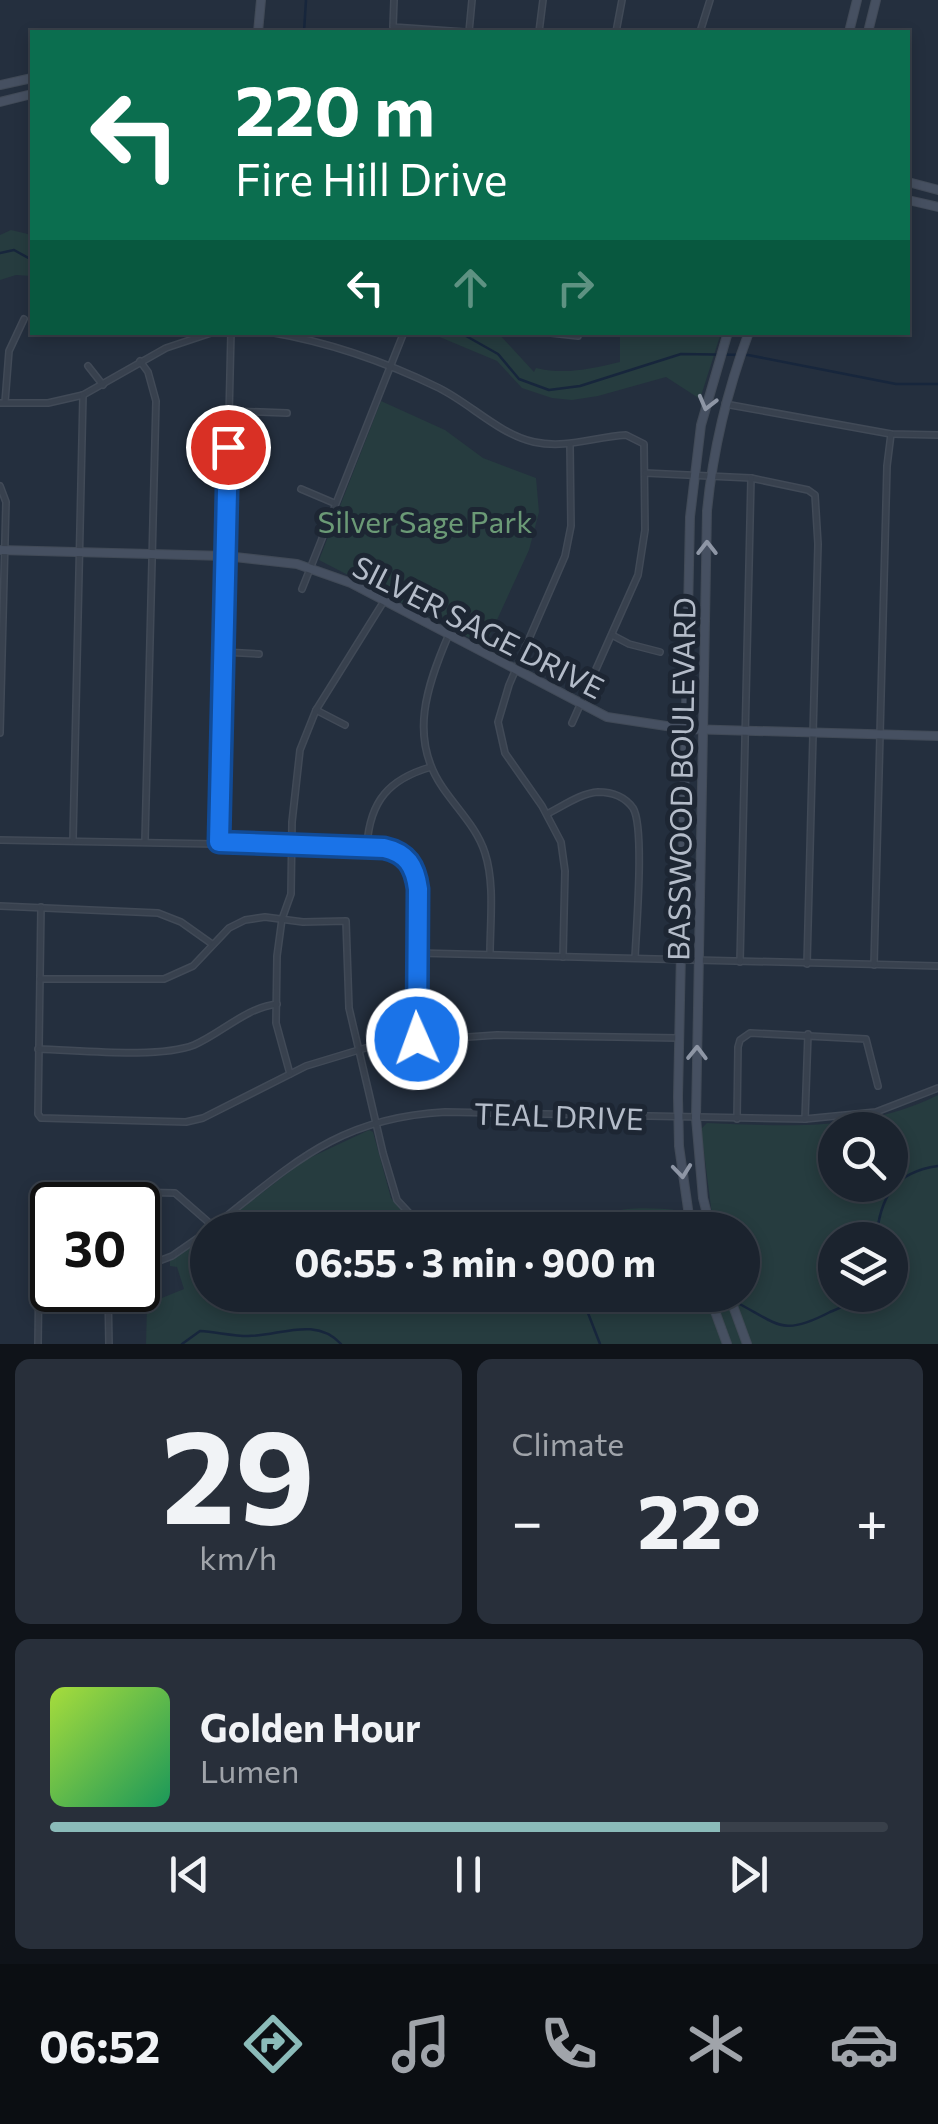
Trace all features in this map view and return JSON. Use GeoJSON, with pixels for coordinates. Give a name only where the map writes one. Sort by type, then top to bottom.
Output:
{"type":"FeatureCollection","features":[{"type":"Feature","properties":{"kind":"main road"},"geometry":{"type":"LineString","coordinates":[[258,30],[260,0]]}},
{"type":"Feature","properties":{"kind":"main road"},"geometry":{"type":"LineString","coordinates":[[849,30],[857,0]]}},
{"type":"Feature","properties":{"kind":"main road"},"geometry":{"type":"LineString","coordinates":[[868,30],[876,0]]}},
{"type":"Feature","properties":{"kind":"main road"},"geometry":{"type":"LineString","coordinates":[[0,85],[30,78]]}},
{"type":"Feature","properties":{"kind":"main road"},"geometry":{"type":"LineString","coordinates":[[0,102],[30,94]]}},
{"type":"Feature","properties":{"kind":"main road"},"geometry":{"type":"LineString","coordinates":[[911,183],[938,190]]}},
{"type":"Feature","properties":{"kind":"main road"},"geometry":{"type":"LineString","coordinates":[[910,200],[938,206]]}},
{"type":"Feature","properties":{"kind":"main road","name":"BASSWOOD BOULEVARD"},"geometry":{"type":"LineString","coordinates":[[706,1212],[696,1118],[710,474],[725,404],[748,335]]}},
{"type":"Feature","properties":{"kind":"main road","name":"BASSWOOD BOULEVARD"},"geometry":{"type":"LineString","coordinates":[[688,1212],[680,1159],[678,1038],[688,563],[701,425],[727,336]]}},
{"type":"Feature","properties":{"kind":"main road","name":"SILVER SAGE DRIVE"},"geometry":{"type":"LineString","coordinates":[[3,550],[226,556],[309,568],[351,584],[580,705],[635,724],[703,730],[938,736]]}},
{"type":"Feature","properties":{"kind":"main road"},"geometry":{"type":"LineString","coordinates":[[714,1312],[727,1344]]}},
{"type":"Feature","properties":{"kind":"main road"},"geometry":{"type":"LineString","coordinates":[[735,1312],[747,1344]]}},
{"type":"Feature","properties":{"kind":"street"},"geometry":{"type":"LineString","coordinates":[[394,0],[392,28],[417,30]]}},
{"type":"Feature","properties":{"kind":"street"},"geometry":{"type":"LineString","coordinates":[[467,30],[472,0]]}},
{"type":"Feature","properties":{"kind":"street"},"geometry":{"type":"LineString","coordinates":[[539,30],[543,0]]}},
{"type":"Feature","properties":{"kind":"street"},"geometry":{"type":"LineString","coordinates":[[616,30],[622,0]]}},
{"type":"Feature","properties":{"kind":"street"},"geometry":{"type":"LineString","coordinates":[[701,30],[710,0]]}},
{"type":"Feature","properties":{"kind":"street"},"geometry":{"type":"LineString","coordinates":[[24,319],[8,351],[2,403],[48,404],[83,394],[140,360],[204,335]]}},
{"type":"Feature","properties":{"kind":"street"},"geometry":{"type":"LineString","coordinates":[[179,335],[182,342]]}},
{"type":"Feature","properties":{"kind":"street"},"geometry":{"type":"LineString","coordinates":[[219,842],[231,335]]}},
{"type":"Feature","properties":{"kind":"street"},"geometry":{"type":"LineString","coordinates":[[284,335],[390,368],[452,395],[519,437],[570,445],[620,435],[641,441],[646,452],[642,556],[634,586],[572,723]]}},
{"type":"Feature","properties":{"kind":"street"},"geometry":{"type":"LineString","coordinates":[[302,589],[403,335]]}},
{"type":"Feature","properties":{"kind":"street"},"geometry":{"type":"LineString","coordinates":[[569,335],[578,336]]}},
{"type":"Feature","properties":{"kind":"street"},"geometry":{"type":"LineString","coordinates":[[140,360],[148,372],[156,401],[144,841]]}},
{"type":"Feature","properties":{"kind":"street"},"geometry":{"type":"LineString","coordinates":[[88,366],[103,384]]}},
{"type":"Feature","properties":{"kind":"street"},"geometry":{"type":"LineString","coordinates":[[73,840],[83,394]]}},
{"type":"Feature","properties":{"kind":"street"},"geometry":{"type":"LineString","coordinates":[[725,404],[891,434],[938,435]]}},
{"type":"Feature","properties":{"kind":"street"},"geometry":{"type":"LineString","coordinates":[[230,410],[288,413]]}},
{"type":"Feature","properties":{"kind":"street"},"geometry":{"type":"LineString","coordinates":[[874,965],[891,434]]}},
{"type":"Feature","properties":{"kind":"street"},"geometry":{"type":"LineString","coordinates":[[563,957],[565,871],[561,842],[548,814],[505,753],[499,731],[504,695],[560,572],[569,541],[573,486],[570,445]]}},
{"type":"Feature","properties":{"kind":"street"},"geometry":{"type":"LineString","coordinates":[[645,474],[751,478],[808,490],[816,498],[807,964]]}},
{"type":"Feature","properties":{"kind":"street"},"geometry":{"type":"LineString","coordinates":[[740,962],[751,478]]}},
{"type":"Feature","properties":{"kind":"street"},"geometry":{"type":"LineString","coordinates":[[0,486],[6,502],[0,732]]}},
{"type":"Feature","properties":{"kind":"street"},"geometry":{"type":"LineString","coordinates":[[301,489],[334,504]]}},
{"type":"Feature","properties":{"kind":"street"},"geometry":{"type":"LineString","coordinates":[[290,1074],[277,1028],[277,956],[282,919],[291,894],[297,767],[316,710],[384,601]]}},
{"type":"Feature","properties":{"kind":"street"},"geometry":{"type":"LineString","coordinates":[[449,634],[429,683],[423,714],[424,740],[431,767],[476,833],[486,858],[490,955]]}},
{"type":"Feature","properties":{"kind":"street"},"geometry":{"type":"LineString","coordinates":[[612,635],[660,652]]}},
{"type":"Feature","properties":{"kind":"street"},"geometry":{"type":"LineString","coordinates":[[224,652],[258,654]]}},
{"type":"Feature","properties":{"kind":"street"},"geometry":{"type":"LineString","coordinates":[[316,710],[345,726]]}},
{"type":"Feature","properties":{"kind":"street"},"geometry":{"type":"LineString","coordinates":[[367,846],[370,818],[385,790],[403,777],[431,767]]}},
{"type":"Feature","properties":{"kind":"street"},"geometry":{"type":"LineString","coordinates":[[548,814],[600,792],[621,797],[634,809],[638,818],[635,959]]}},
{"type":"Feature","properties":{"kind":"street"},"geometry":{"type":"LineString","coordinates":[[0,840],[219,842],[393,850],[412,864],[418,889],[417,1039]]}},
{"type":"Feature","properties":{"kind":"street"},"geometry":{"type":"LineString","coordinates":[[0,906],[158,913],[180,922],[212,944]]}},
{"type":"Feature","properties":{"kind":"street"},"geometry":{"type":"LineString","coordinates":[[41,908],[41,1118],[186,1122],[222,1111],[290,1074],[357,1048],[417,1039],[497,1035],[678,1038]]}},
{"type":"Feature","properties":{"kind":"street"},"geometry":{"type":"LineString","coordinates":[[40,979],[164,979],[193,966],[229,928],[245,920],[341,919],[348,924],[348,1008],[357,1048],[397,1200],[408,1212]]}},
{"type":"Feature","properties":{"kind":"street"},"geometry":{"type":"LineString","coordinates":[[417,953],[938,966]]}},
{"type":"Feature","properties":{"kind":"street"},"geometry":{"type":"LineString","coordinates":[[38,1049],[182,1048],[256,1009],[277,1004]]}},
{"type":"Feature","properties":{"kind":"street"},"geometry":{"type":"LineString","coordinates":[[738,1118],[738,1047],[742,1037],[759,1032],[866,1039],[878,1086]]}},
{"type":"Feature","properties":{"kind":"street"},"geometry":{"type":"LineString","coordinates":[[805,1120],[808,1034]]}},
{"type":"Feature","properties":{"kind":"street","name":"TEAL DRIVE"},"geometry":{"type":"LineString","coordinates":[[230,1212],[328,1140],[375,1122],[445,1112],[805,1120],[876,1112],[938,1088]]}},
{"type":"Feature","properties":{"kind":"street"},"geometry":{"type":"LineString","coordinates":[[38,1344],[40,1190],[174,1193],[197,1212]]}},
{"type":"Feature","properties":{"kind":"street","name":"TEAL DRIVE"},"geometry":{"type":"LineString","coordinates":[[160,1261],[190,1243]]}},
{"type":"Feature","properties":{"kind":"street"},"geometry":{"type":"LineString","coordinates":[[108,1312],[108,1344]]}},
{"type":"Feature","properties":{"kind":"green space"},"geometry":{"type":"Polygon","coordinates":[[[11,230],[30,235],[30,276],[0,280],[0,235],[11,230]]]}},
{"type":"Feature","properties":{"kind":"green space"},"geometry":{"type":"Polygon","coordinates":[[[435,335],[500,335],[534,372],[536,368],[568,371],[620,362],[620,335],[720,335],[700,399],[666,377],[598,396],[552,398],[522,388],[497,361],[435,335]]]}},
{"type":"Feature","properties":{"kind":"green space","name":"Silver Sage Park"},"geometry":{"type":"Polygon","coordinates":[[[381,401],[445,430],[483,458],[536,478],[539,512],[529,550],[485,646],[319,560],[381,401]]]}},
{"type":"Feature","properties":{"kind":"green space"},"geometry":{"type":"Polygon","coordinates":[[[938,1095],[938,1344],[146,1344],[147,1312],[160,1312],[160,1299],[184,1289],[177,1267],[170,1266],[170,1261],[190,1247],[190,1312],[760,1312],[760,1212],[712,1212],[701,1129],[707,1123],[818,1124],[818,1202],[908,1202],[908,1112],[892,1112],[938,1095]]]}},
{"type":"Feature","properties":{"kind":"green space"},"geometry":{"type":"Polygon","coordinates":[[[369,1130],[373,1132],[391,1198],[403,1212],[237,1212],[303,1161],[369,1130]]]}},
{"type":"Feature","properties":{"kind":"green space"},"geometry":{"type":"Polygon","coordinates":[[[639,1208],[689,1212],[612,1212],[639,1208]]]}},
{"type":"Feature","properties":{"kind":"waterway"},"geometry":{"type":"LineString","coordinates":[[304,30],[306,0]]}},
{"type":"Feature","properties":{"kind":"waterway"},"geometry":{"type":"LineString","coordinates":[[0,253],[14,250],[30,259]]}},
{"type":"Feature","properties":{"kind":"waterway"},"geometry":{"type":"LineString","coordinates":[[464,335],[498,354],[519,379],[549,390],[580,386],[681,354],[748,355],[896,384],[938,384]]}},
{"type":"Feature","properties":{"kind":"waterway"},"geometry":{"type":"LineString","coordinates":[[879,1222],[886,1199],[900,1181],[938,1166]]}},
{"type":"Feature","properties":{"kind":"waterway"},"geometry":{"type":"LineString","coordinates":[[588,1312],[600,1344]]}},
{"type":"Feature","properties":{"kind":"waterway"},"geometry":{"type":"LineString","coordinates":[[754,1312],[791,1326],[831,1312]]}},
{"type":"Feature","properties":{"kind":"waterway"},"geometry":{"type":"LineString","coordinates":[[182,1344],[200,1331],[248,1336],[309,1329],[341,1344]]}},
{"type":"Feature","properties":{"kind":"route"},"geometry":{"type":"LineString","coordinates":[[228,447],[219,842],[384,848],[400,852],[412,864],[418,889],[417,1039]]}}]}
